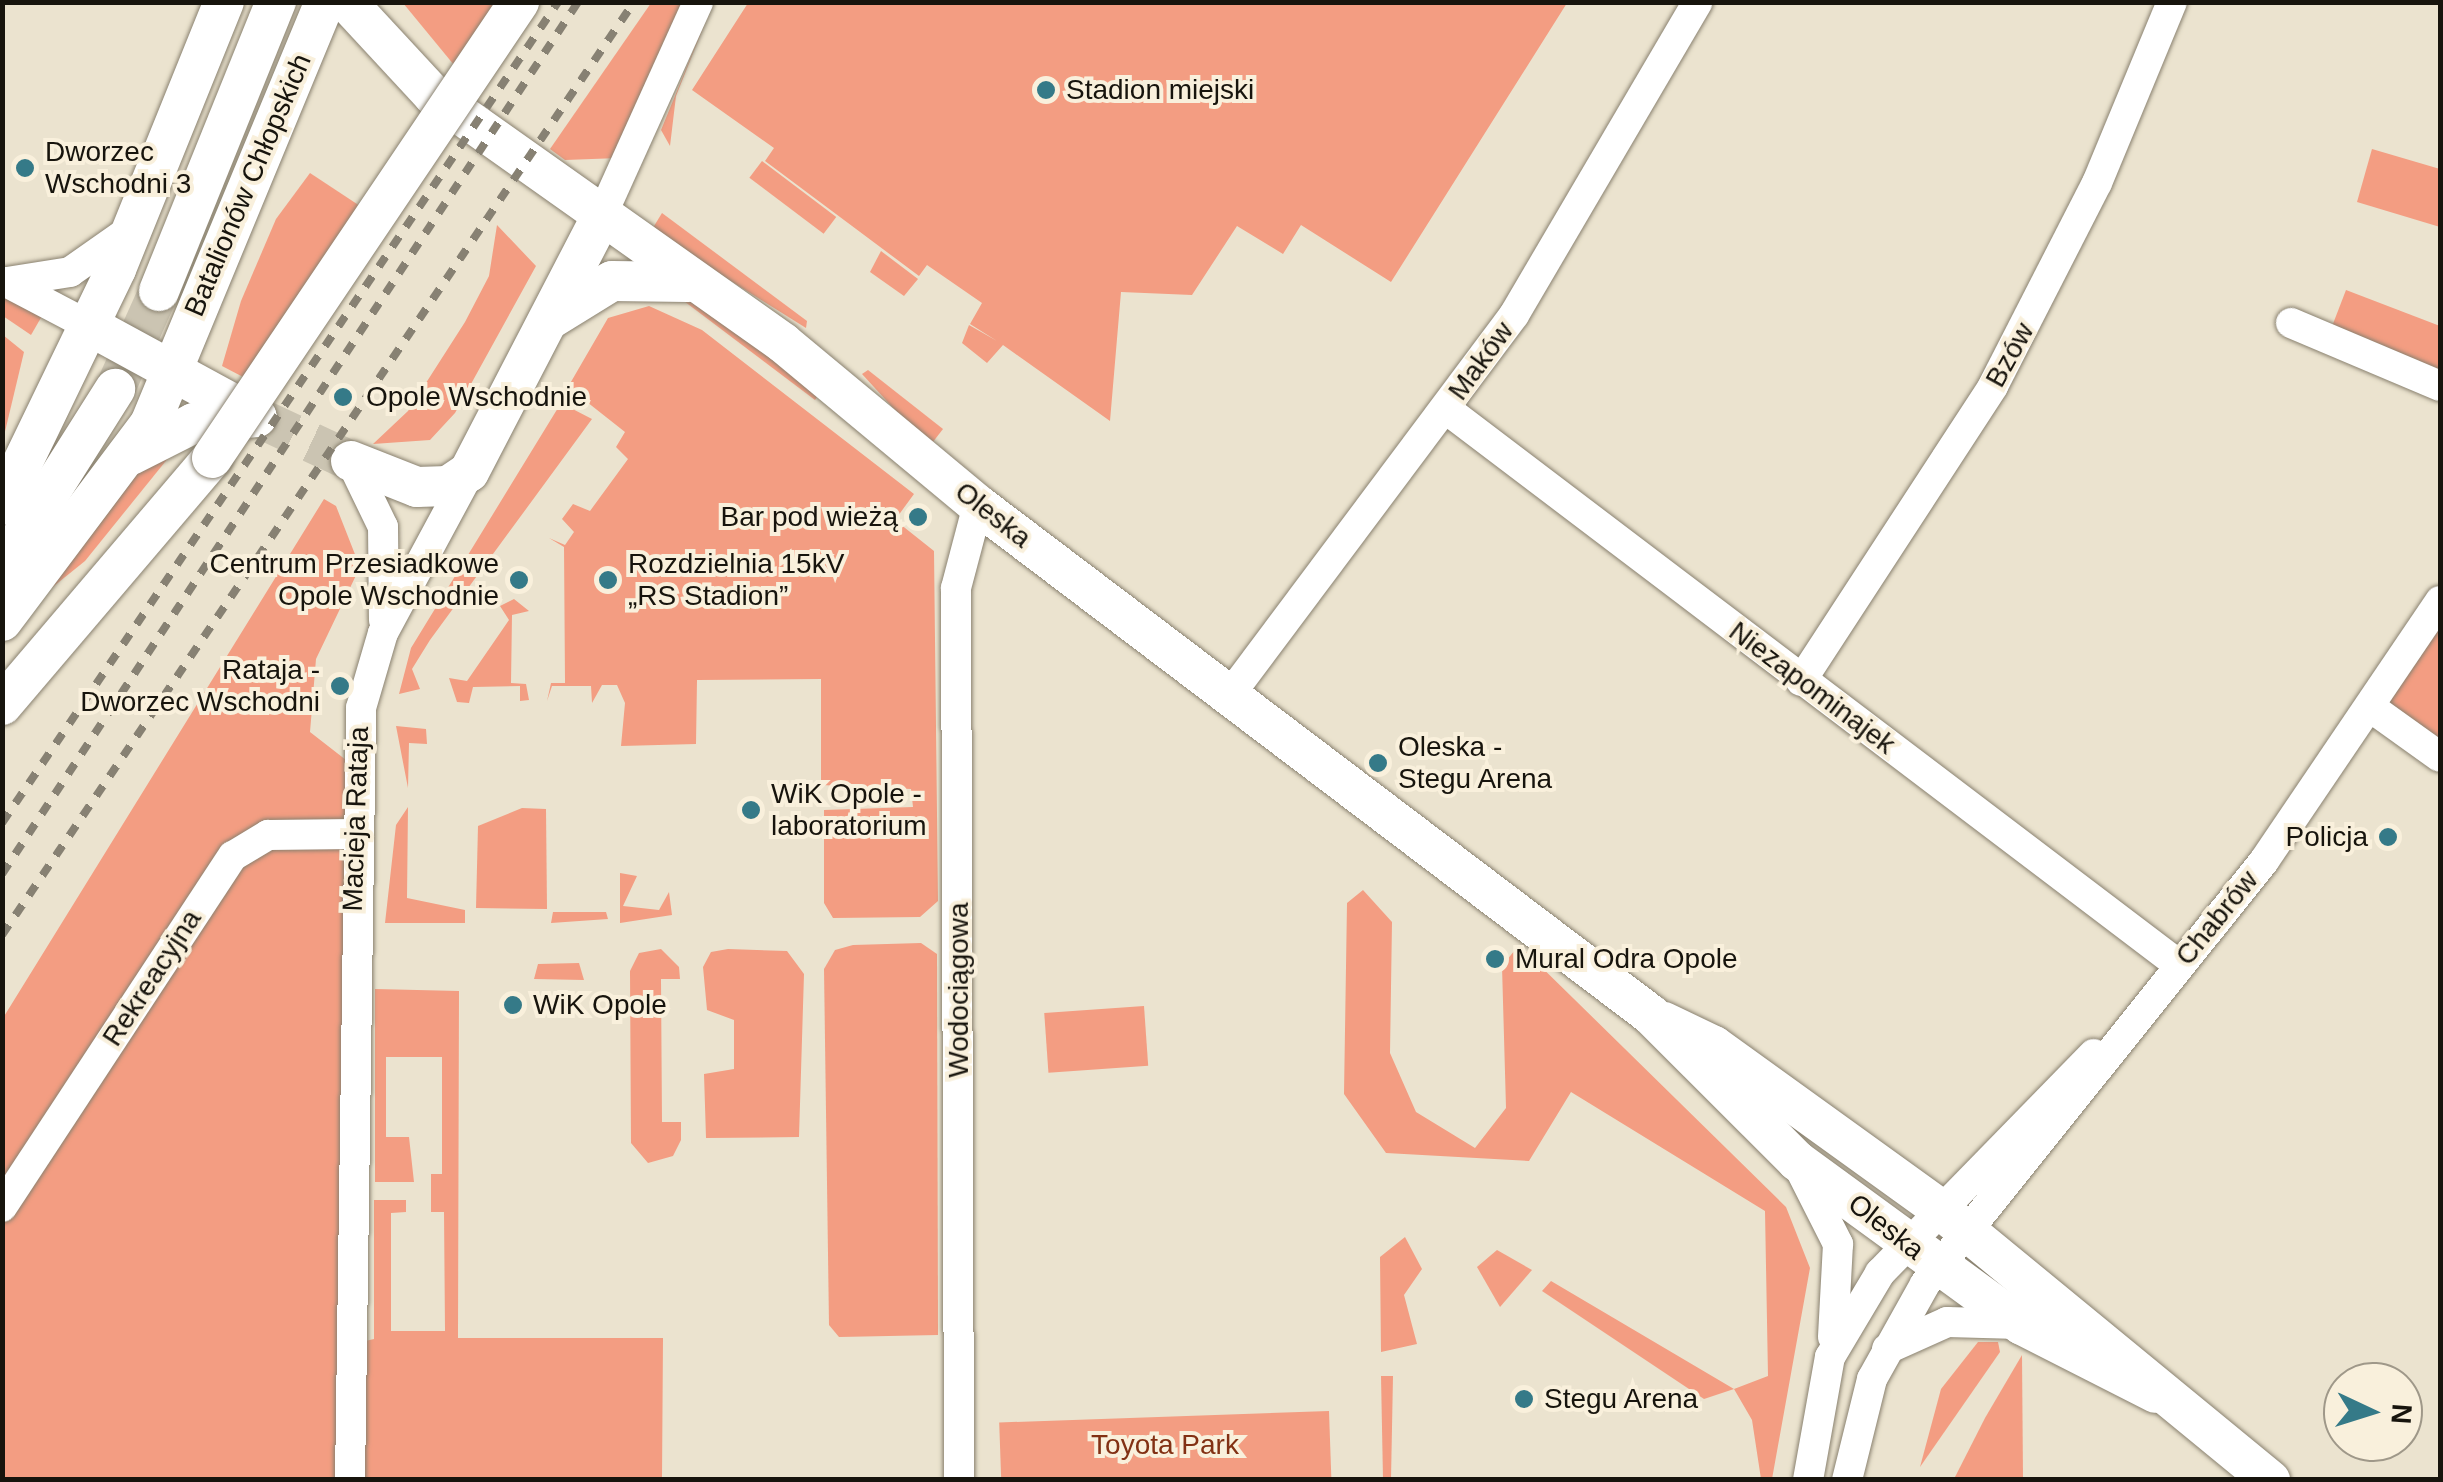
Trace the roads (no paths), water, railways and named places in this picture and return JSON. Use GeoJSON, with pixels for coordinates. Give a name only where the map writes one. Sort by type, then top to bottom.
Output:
{"type":"FeatureCollection","features":[{"type":"Feature","properties":{"kind":"main road"},"geometry":{"type":"LineString","coordinates":[[2,506],[132,228],[224,2]]}},
{"type":"Feature","properties":{"kind":"main road"},"geometry":{"type":"LineString","coordinates":[[159,292],[276,2]]}},
{"type":"Feature","properties":{"kind":"main road","name":"Batalionów Chłopskich"},"geometry":{"type":"LineString","coordinates":[[131,456],[172,368],[325,2]]}},
{"type":"Feature","properties":{"kind":"main road","name":"Oleska"},"geometry":{"type":"LineString","coordinates":[[347,2],[433,94],[795,352],[978,505],[1651,1015],[1798,1161],[1922,1255],[2022,1324],[2156,1393]]}},
{"type":"Feature","properties":{"kind":"main road"},"geometry":{"type":"LineString","coordinates":[[2,705],[212,458],[518,2]]}},
{"type":"Feature","properties":{"kind":"main road","name":"Macieja Rataja"},"geometry":{"type":"LineString","coordinates":[[469,472],[602,216]]}},
{"type":"Feature","properties":{"kind":"main road"},"geometry":{"type":"LineString","coordinates":[[552,318],[612,281],[692,282]]}},
{"type":"Feature","properties":{"kind":"main road"},"geometry":{"type":"LineString","coordinates":[[2,621],[131,456],[194,424],[257,416],[88,325]]}},
{"type":"Feature","properties":{"kind":"main road"},"geometry":{"type":"LineString","coordinates":[[2,568],[116,389]]}},
{"type":"Feature","properties":{"kind":"main road"},"geometry":{"type":"LineString","coordinates":[[352,461],[417,487],[448,486],[469,472]]}},
{"type":"Feature","properties":{"kind":"main road","name":"Oleska"},"geometry":{"type":"LineString","coordinates":[[1651,1015],[1714,1046],[1955,1221],[2156,1393],[2270,1480]]}},
{"type":"Feature","properties":{"kind":"street"},"geometry":{"type":"LineString","coordinates":[[602,216],[698,2]]}},
{"type":"Feature","properties":{"kind":"street","name":"Maków"},"geometry":{"type":"LineString","coordinates":[[1229,696],[1446,409],[1565,240],[1698,2]]}},
{"type":"Feature","properties":{"kind":"street","name":"Bzów"},"geometry":{"type":"LineString","coordinates":[[1800,681],[2002,370],[2097,183],[2172,2]]}},
{"type":"Feature","properties":{"kind":"street"},"geometry":{"type":"LineString","coordinates":[[5,282],[70,272],[132,228]]}},
{"type":"Feature","properties":{"kind":"street"},"geometry":{"type":"LineString","coordinates":[[5,282],[88,325]]}},
{"type":"Feature","properties":{"kind":"street"},"geometry":{"type":"LineString","coordinates":[[2291,323],[2440,386]]}},
{"type":"Feature","properties":{"kind":"street","name":"Niezapominajek"},"geometry":{"type":"LineString","coordinates":[[1446,409],[2179,965]]}},
{"type":"Feature","properties":{"kind":"street"},"geometry":{"type":"LineString","coordinates":[[352,461],[382,527],[382,633]]}},
{"type":"Feature","properties":{"kind":"street","name":"Macieja Rataja"},"geometry":{"type":"LineString","coordinates":[[350,1480],[354,834],[360,708],[382,633],[469,472]]}},
{"type":"Feature","properties":{"kind":"street","name":"Wodociągowa"},"geometry":{"type":"LineString","coordinates":[[959,1480],[956,588],[978,505]]}},
{"type":"Feature","properties":{"kind":"street","name":"Chabrów"},"geometry":{"type":"LineString","coordinates":[[1922,1255],[2128,1028],[2179,965],[2373,709],[2440,601]]}},
{"type":"Feature","properties":{"kind":"street"},"geometry":{"type":"LineString","coordinates":[[2373,709],[2440,757]]}},
{"type":"Feature","properties":{"kind":"street","name":"Rekreacyjna"},"geometry":{"type":"LineString","coordinates":[[2,1207],[233,856],[268,835],[354,834]]}},
{"type":"Feature","properties":{"kind":"street"},"geometry":{"type":"LineString","coordinates":[[1798,1161],[1839,1249],[1830,1357],[1808,1480]]}},
{"type":"Feature","properties":{"kind":"street"},"geometry":{"type":"LineString","coordinates":[[1830,1357],[1922,1255]]}},
{"type":"Feature","properties":{"kind":"street"},"geometry":{"type":"LineString","coordinates":[[1846,1480],[1884,1350],[1922,1255]]}},
{"type":"Feature","properties":{"kind":"street"},"geometry":{"type":"LineString","coordinates":[[1884,1350],[1947,1322],[2022,1324]]}},
{"type":"Feature","properties":{"kind":"tunnel"},"geometry":{"type":"LineString","coordinates":[[115,389],[159,291]]}},
{"type":"Feature","properties":{"kind":"tunnel"},"geometry":{"type":"LineString","coordinates":[[257,417],[351,461]]}},
{"type":"Feature","properties":{"kind":"railway"},"geometry":{"type":"LineString","coordinates":[[2,823],[558,2]]}},
{"type":"Feature","properties":{"kind":"railway"},"geometry":{"type":"LineString","coordinates":[[2,874],[578,2]]}},
{"type":"Feature","properties":{"kind":"railway"},"geometry":{"type":"LineString","coordinates":[[2,935],[634,2]]}},
{"type":"Feature","properties":{"kind":"place","name":"Stadion miejski"},"geometry":{"type":"Point","coordinates":[1046,90]}},
{"type":"Feature","properties":{"kind":"place","name":"Dworzec Wschodni 3"},"geometry":{"type":"Point","coordinates":[25,168]}},
{"type":"Feature","properties":{"kind":"place","name":"Opole Wschodnie"},"geometry":{"type":"Point","coordinates":[343,397]}},
{"type":"Feature","properties":{"kind":"place","name":"Bar pod wieżą"},"geometry":{"type":"Point","coordinates":[918,517]}},
{"type":"Feature","properties":{"kind":"place","name":"Centrum Przesiadkowe Opole Wschodnie"},"geometry":{"type":"Point","coordinates":[519,580]}},
{"type":"Feature","properties":{"kind":"place","name":"Rozdzielnia 15kV „RS Stadion”"},"geometry":{"type":"Point","coordinates":[608,580]}},
{"type":"Feature","properties":{"kind":"place","name":"Rataja - Dworzec Wschodni"},"geometry":{"type":"Point","coordinates":[340,686]}},
{"type":"Feature","properties":{"kind":"place","name":"Oleska - Stegu Arena"},"geometry":{"type":"Point","coordinates":[1378,763]}},
{"type":"Feature","properties":{"kind":"place","name":"WiK Opole - laboratorium"},"geometry":{"type":"Point","coordinates":[751,810]}},
{"type":"Feature","properties":{"kind":"place","name":"Policja"},"geometry":{"type":"Point","coordinates":[2388,837]}},
{"type":"Feature","properties":{"kind":"place","name":"Mural Odra Opole"},"geometry":{"type":"Point","coordinates":[1495,959]}},
{"type":"Feature","properties":{"kind":"place","name":"WiK Opole"},"geometry":{"type":"Point","coordinates":[513,1005]}},
{"type":"Feature","properties":{"kind":"place","name":"Stegu Arena"},"geometry":{"type":"Point","coordinates":[1524,1399]}},
{"type":"Feature","properties":{"kind":"park label","name":"Toyota Park"},"geometry":{"type":"Point","coordinates":[1165,1445]}}]}
